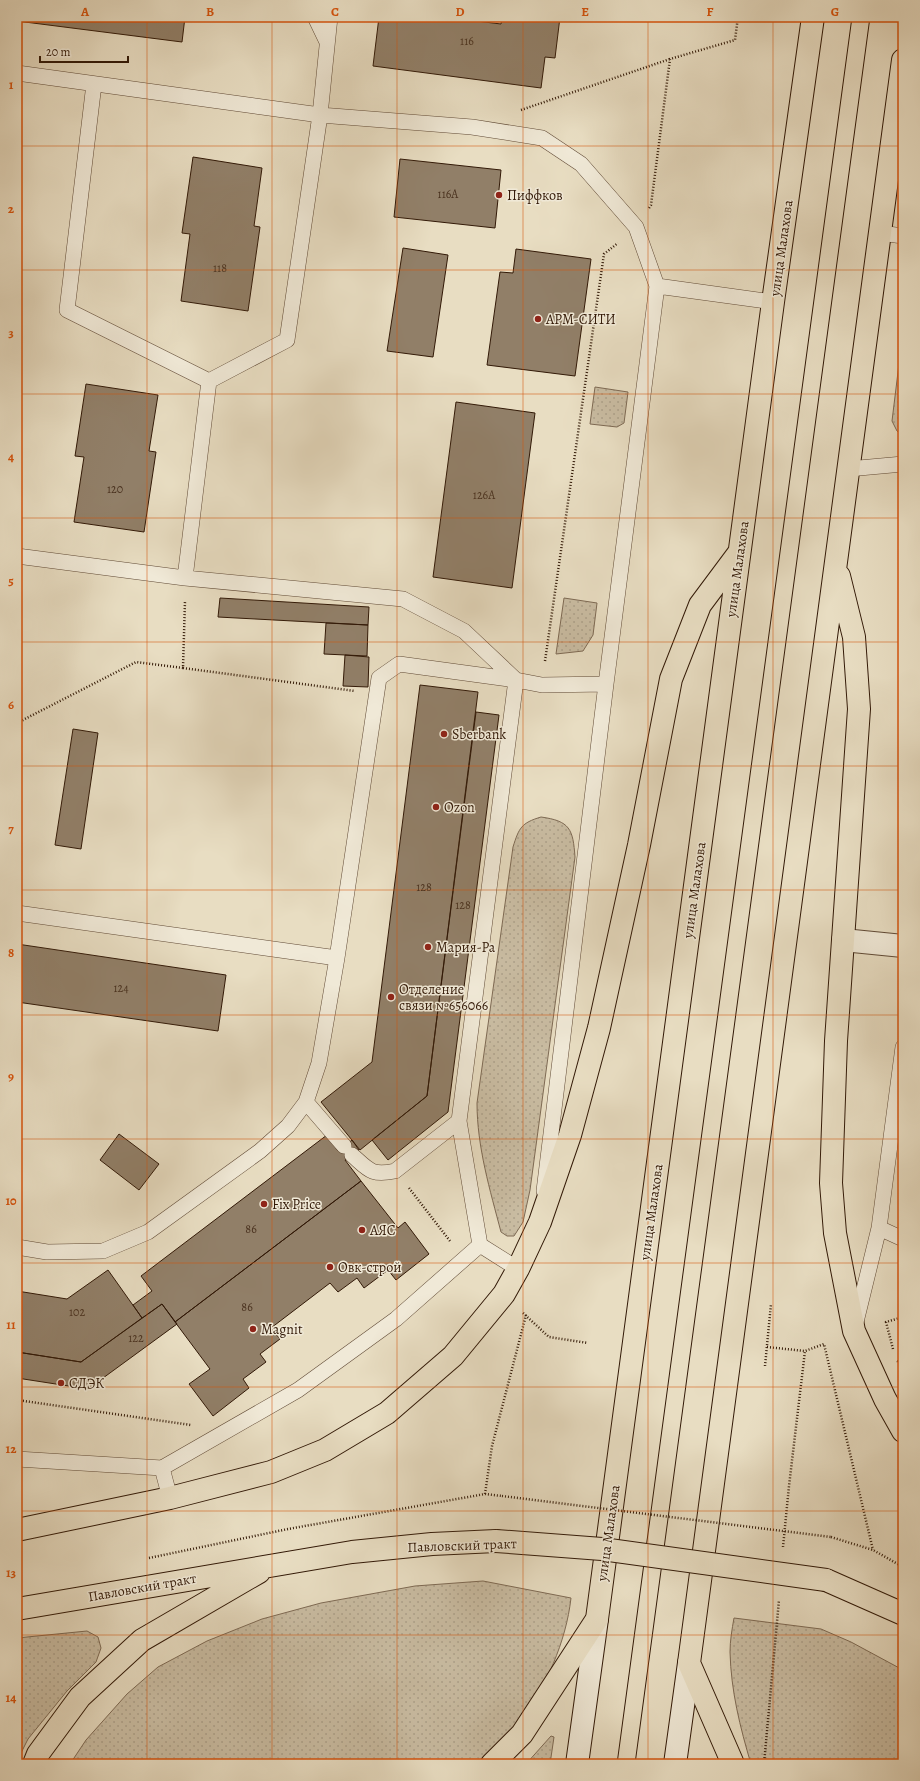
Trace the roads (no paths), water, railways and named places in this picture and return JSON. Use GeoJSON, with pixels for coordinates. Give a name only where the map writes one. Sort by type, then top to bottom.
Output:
{"type":"FeatureCollection","features":[{"type":"Feature","properties":{"kind":"main road","name":"улица Малахова"},"geometry":{"type":"LineString","coordinates":[[577,1764],[739,552],[813,17]]}},
{"type":"Feature","properties":{"kind":"main road"},"geometry":{"type":"LineString","coordinates":[[675,1764],[903,60]]}},
{"type":"Feature","properties":{"kind":"main road"},"geometry":{"type":"LineString","coordinates":[[17,1530],[170,1498],[271,1472],[325,1450],[387,1413],[453,1356],[504,1294],[518,1269],[540,1222],[570,1135],[599,1028],[639,845],[671,679],[700,605],[739,552]]}},
{"type":"Feature","properties":{"kind":"main road"},"geometry":{"type":"LineString","coordinates":[[836,563],[854,637],[859,709],[836,1041],[831,1183],[834,1233],[854,1331],[885,1399],[903,1431]]}},
{"type":"Feature","properties":{"kind":"main road"},"geometry":{"type":"LineString","coordinates":[[843,940],[903,946]]}},
{"type":"Feature","properties":{"kind":"main road","name":"Павловский тракт"},"geometry":{"type":"LineString","coordinates":[[17,1608],[352,1552],[432,1544],[496,1541],[602,1549],[826,1580],[903,1614]]}},
{"type":"Feature","properties":{"kind":"main road"},"geometry":{"type":"LineString","coordinates":[[34,1764],[38,1754],[80,1697],[142,1640],[273,1565]]}},
{"type":"Feature","properties":{"kind":"main road"},"geometry":{"type":"LineString","coordinates":[[492,1764],[522,1734],[597,1619]]}},
{"type":"Feature","properties":{"kind":"main road"},"geometry":{"type":"LineString","coordinates":[[689,1663],[734,1764]]}},
{"type":"Feature","properties":{"kind":"lane"},"geometry":{"type":"LineString","coordinates":[[315,17],[327,43]]}},
{"type":"Feature","properties":{"kind":"lane"},"geometry":{"type":"LineString","coordinates":[[209,381],[287,340],[320,115],[330,17]]}},
{"type":"Feature","properties":{"kind":"lane"},"geometry":{"type":"LineString","coordinates":[[17,73],[320,115],[472,127],[542,138],[581,164],[636,227],[657,286],[606,684],[540,1222]]}},
{"type":"Feature","properties":{"kind":"lane"},"geometry":{"type":"LineString","coordinates":[[94,84],[67,310],[209,381]]}},
{"type":"Feature","properties":{"kind":"lane"},"geometry":{"type":"LineString","coordinates":[[880,233],[903,236]]}},
{"type":"Feature","properties":{"kind":"lane"},"geometry":{"type":"LineString","coordinates":[[657,286],[773,302]]}},
{"type":"Feature","properties":{"kind":"lane"},"geometry":{"type":"LineString","coordinates":[[185,578],[209,381]]}},
{"type":"Feature","properties":{"kind":"lane"},"geometry":{"type":"LineString","coordinates":[[848,469],[903,464]]}},
{"type":"Feature","properties":{"kind":"lane"},"geometry":{"type":"LineString","coordinates":[[17,556],[185,578],[403,599],[464,631],[516,680]]}},
{"type":"Feature","properties":{"kind":"lane"},"geometry":{"type":"LineString","coordinates":[[17,1247],[47,1252],[102,1251],[148,1232],[260,1151],[288,1126],[306,1102],[319,1063],[337,958],[378,678],[399,664],[542,684],[606,684]]}},
{"type":"Feature","properties":{"kind":"lane"},"geometry":{"type":"LineString","coordinates":[[516,680],[459,1121],[480,1246],[518,1269]]}},
{"type":"Feature","properties":{"kind":"lane"},"geometry":{"type":"LineString","coordinates":[[17,913],[337,958]]}},
{"type":"Feature","properties":{"kind":"lane"},"geometry":{"type":"LineString","coordinates":[[854,1331],[879,1228],[903,1047]]}},
{"type":"Feature","properties":{"kind":"lane"},"geometry":{"type":"LineString","coordinates":[[306,1102],[348,1151],[371,1172],[383,1173],[395,1171],[459,1121]]}},
{"type":"Feature","properties":{"kind":"lane"},"geometry":{"type":"LineString","coordinates":[[879,1228],[903,1239]]}},
{"type":"Feature","properties":{"kind":"lane"},"geometry":{"type":"LineString","coordinates":[[17,1459],[162,1468],[298,1390],[317,1377],[396,1319],[480,1246]]}},
{"type":"Feature","properties":{"kind":"lane"},"geometry":{"type":"LineString","coordinates":[[162,1468],[170,1498]]}},
{"type":"Feature","properties":{"kind":"tram line"},"geometry":{"type":"LineString","coordinates":[[617,1764],[852,17]]}},
{"type":"Feature","properties":{"kind":"tram line"},"geometry":{"type":"LineString","coordinates":[[635,1764],[870,17]]}},
{"type":"Feature","properties":{"kind":"place","name":"Пиффков"},"geometry":{"type":"Point","coordinates":[499,195]}},
{"type":"Feature","properties":{"kind":"place","name":"АРМ-СИТИ"},"geometry":{"type":"Point","coordinates":[538,319]}},
{"type":"Feature","properties":{"kind":"place","name":"Sberbank"},"geometry":{"type":"Point","coordinates":[444,734]}},
{"type":"Feature","properties":{"kind":"place","name":"Ozon"},"geometry":{"type":"Point","coordinates":[436,807]}},
{"type":"Feature","properties":{"kind":"place","name":"Мария-Ра"},"geometry":{"type":"Point","coordinates":[428,947]}},
{"type":"Feature","properties":{"kind":"place","name":"Отделение связи №656066"},"geometry":{"type":"Point","coordinates":[391,997]}},
{"type":"Feature","properties":{"kind":"place","name":"Fix Price"},"geometry":{"type":"Point","coordinates":[264,1204]}},
{"type":"Feature","properties":{"kind":"place","name":"АЯС"},"geometry":{"type":"Point","coordinates":[362,1230]}},
{"type":"Feature","properties":{"kind":"place","name":"Овк-строй"},"geometry":{"type":"Point","coordinates":[330,1267]}},
{"type":"Feature","properties":{"kind":"place","name":"Magnit"},"geometry":{"type":"Point","coordinates":[253,1329]}},
{"type":"Feature","properties":{"kind":"place","name":"СДЭК"},"geometry":{"type":"Point","coordinates":[61,1383]}}]}
